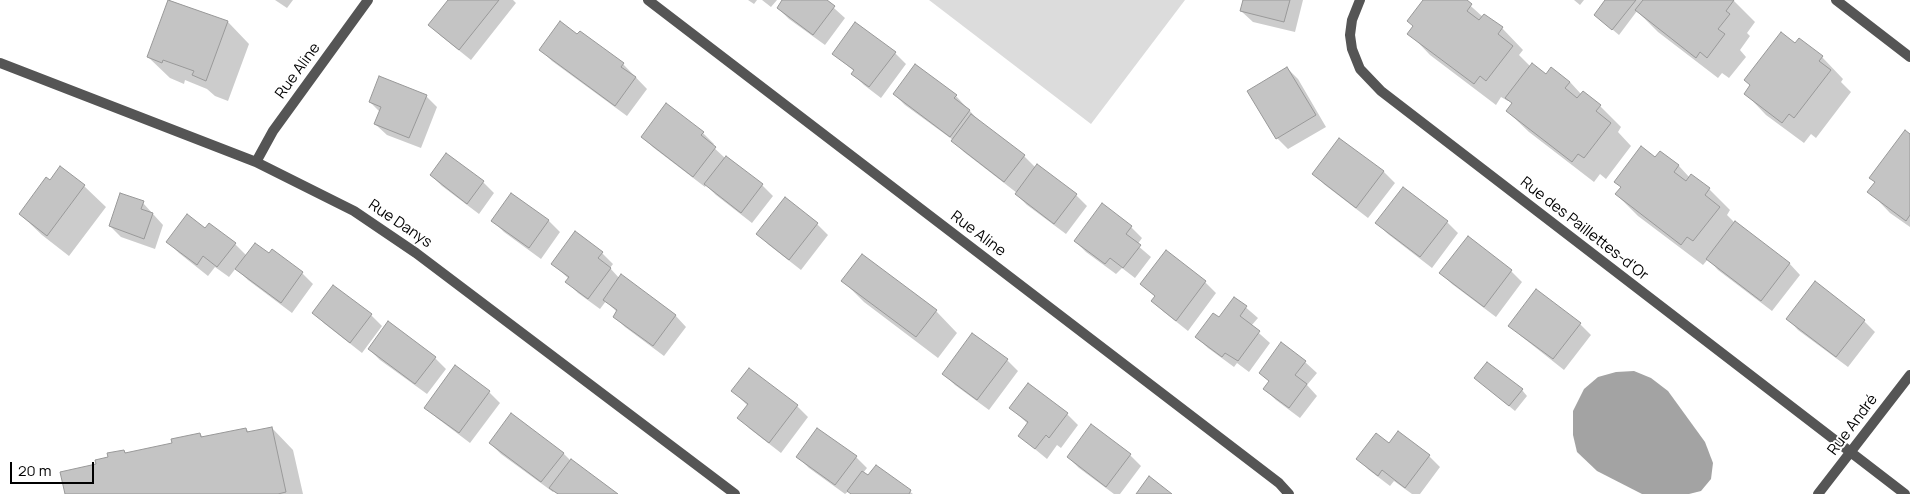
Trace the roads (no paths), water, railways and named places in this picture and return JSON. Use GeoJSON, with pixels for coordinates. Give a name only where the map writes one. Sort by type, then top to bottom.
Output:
{"type":"FeatureCollection","features":[{"type":"Feature","properties":{"kind":"street","name":"Rue Aline"},"geometry":{"type":"LineString","coordinates":[[256,162],[273,131],[368,0]]}},
{"type":"Feature","properties":{"kind":"street","name":"Rue Aline"},"geometry":{"type":"LineString","coordinates":[[648,0],[1279,483],[1289,494]]}},
{"type":"Feature","properties":{"kind":"street","name":"Rue des Paillettes-d'Or"},"geometry":{"type":"LineString","coordinates":[[1360,0],[1352,20],[1350,35],[1352,49],[1360,69],[1381,91],[1904,494]]}},
{"type":"Feature","properties":{"kind":"street"},"geometry":{"type":"LineString","coordinates":[[1836,0],[1910,57]]}},
{"type":"Feature","properties":{"kind":"street","name":"Rue Danys"},"geometry":{"type":"LineString","coordinates":[[0,63],[256,162],[354,211],[416,252],[735,494]]}},
{"type":"Feature","properties":{"kind":"street","name":"Rue André"},"geometry":{"type":"LineString","coordinates":[[1818,494],[1910,374]]}}]}
